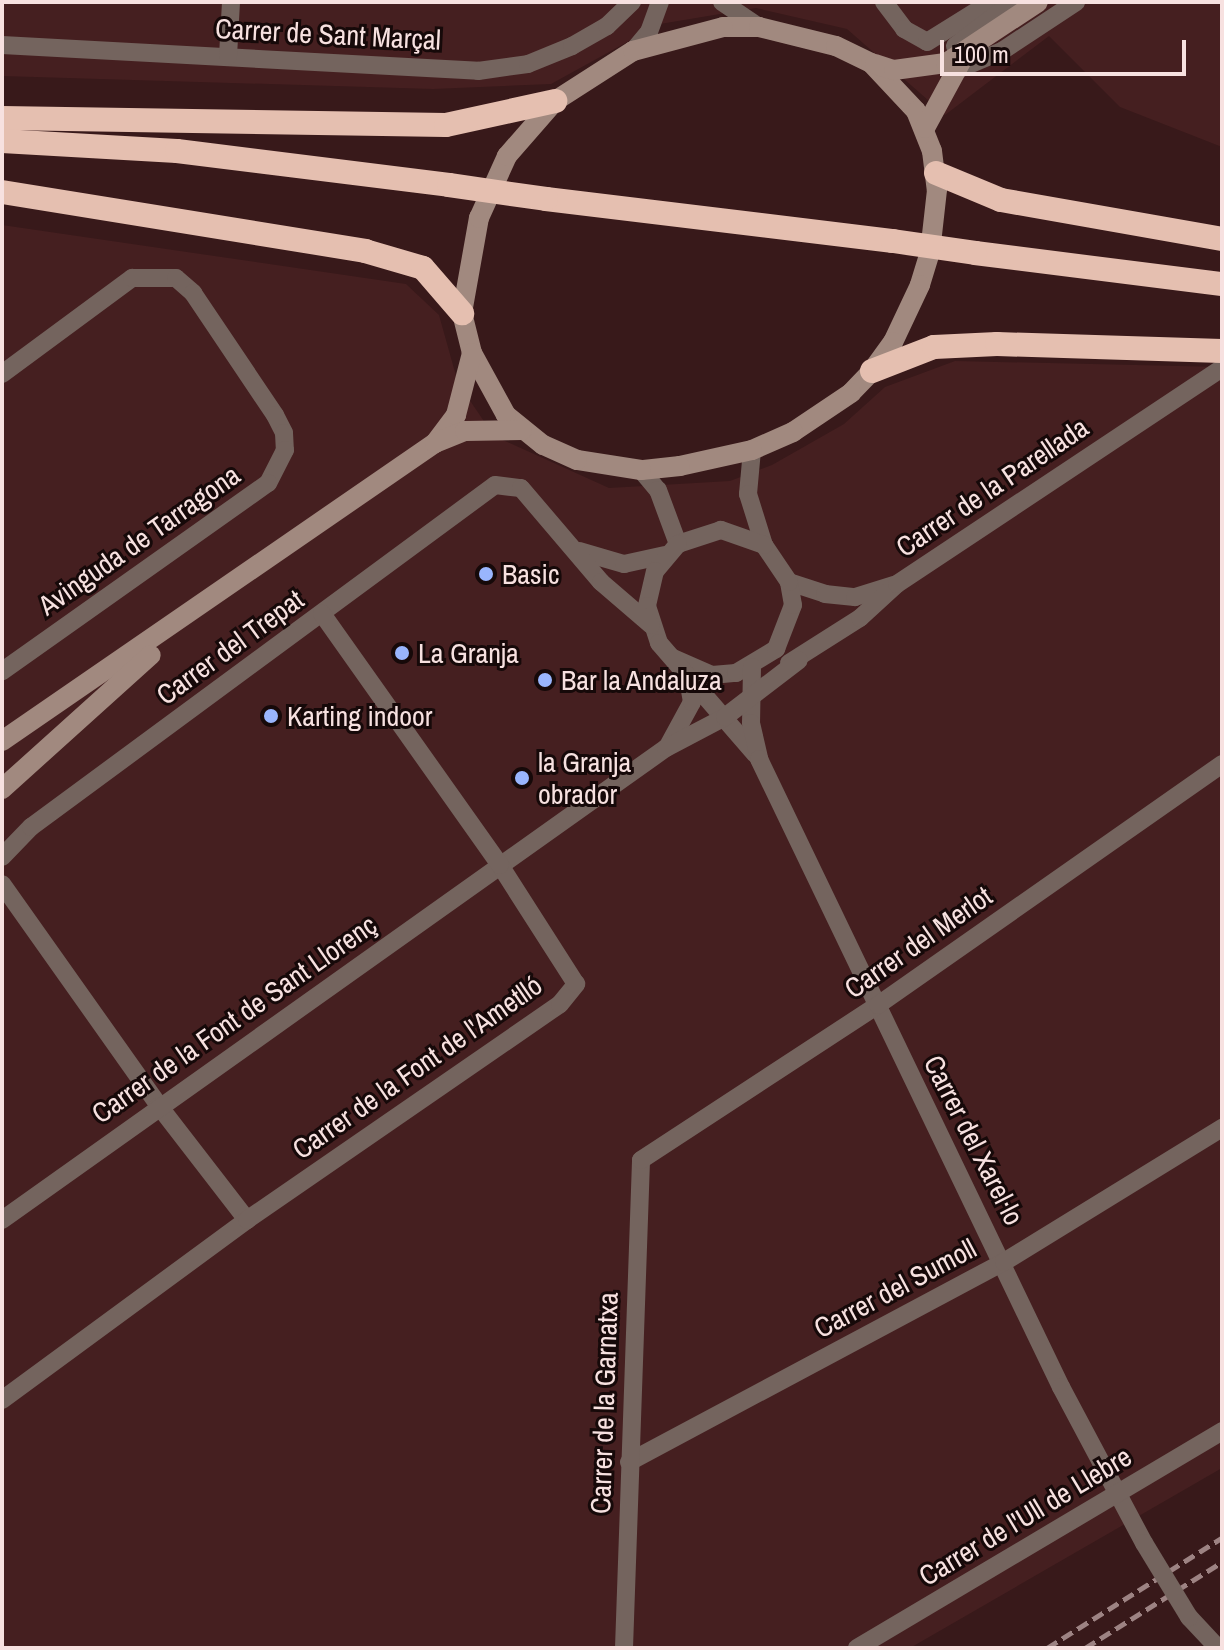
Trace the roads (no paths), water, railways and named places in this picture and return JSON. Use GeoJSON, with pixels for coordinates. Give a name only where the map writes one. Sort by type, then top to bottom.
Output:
{"type":"FeatureCollection","features":[{"type":"Feature","properties":{"kind":"highway"},"geometry":{"type":"LineString","coordinates":[[2,118],[446,125],[555,101]]}},
{"type":"Feature","properties":{"kind":"highway"},"geometry":{"type":"LineString","coordinates":[[2,141],[177,151],[1222,284]]}},
{"type":"Feature","properties":{"kind":"highway"},"geometry":{"type":"LineString","coordinates":[[936,173],[1001,200],[1222,239]]}},
{"type":"Feature","properties":{"kind":"highway"},"geometry":{"type":"LineString","coordinates":[[2,192],[365,251],[423,268],[462,313]]}},
{"type":"Feature","properties":{"kind":"highway"},"geometry":{"type":"LineString","coordinates":[[872,371],[934,347],[997,344],[1211,351]]}},
{"type":"Feature","properties":{"kind":"street"},"geometry":{"type":"LineString","coordinates":[[228,56],[231,2]]}},
{"type":"Feature","properties":{"kind":"street","name":"Carrer de Sant Marçal"},"geometry":{"type":"LineString","coordinates":[[2,45],[478,71],[528,64],[572,46],[607,26],[632,2]]}},
{"type":"Feature","properties":{"kind":"street"},"geometry":{"type":"LineString","coordinates":[[633,51],[649,32],[660,2]]}},
{"type":"Feature","properties":{"kind":"street"},"geometry":{"type":"LineString","coordinates":[[722,2],[759,27]]}},
{"type":"Feature","properties":{"kind":"street"},"geometry":{"type":"LineString","coordinates":[[884,2],[904,29],[927,42],[991,2]]}},
{"type":"Feature","properties":{"kind":"street"},"geometry":{"type":"LineString","coordinates":[[922,68],[1013,2]]}},
{"type":"Feature","properties":{"kind":"street"},"geometry":{"type":"LineString","coordinates":[[925,128],[952,72],[968,53],[1038,2]]}},
{"type":"Feature","properties":{"kind":"street"},"geometry":{"type":"LineString","coordinates":[[952,72],[1002,51],[1076,2]]}},
{"type":"Feature","properties":{"kind":"street"},"geometry":{"type":"LineString","coordinates":[[759,27],[836,46],[871,63],[904,95],[925,128],[936,173],[932,239],[920,285],[901,328],[872,371],[829,410],[752,450],[641,470],[577,460],[522,430],[493,397],[472,353],[462,313],[469,257],[490,192],[507,156],[555,101],[633,51],[711,29],[759,27]]}},
{"type":"Feature","properties":{"kind":"street"},"geometry":{"type":"LineString","coordinates":[[871,63],[922,68],[968,53]]}},
{"type":"Feature","properties":{"kind":"street","name":"Avinguda de Tarragona"},"geometry":{"type":"LineString","coordinates":[[2,374],[132,278],[176,278],[193,293],[275,415],[284,433],[285,450],[268,483],[2,671]]}},
{"type":"Feature","properties":{"kind":"street"},"geometry":{"type":"LineString","coordinates":[[435,443],[456,415],[472,353]]}},
{"type":"Feature","properties":{"kind":"street","name":"Carrer de la Parellada"},"geometry":{"type":"LineString","coordinates":[[500,865],[666,748],[725,717],[869,611],[897,584],[1222,368]]}},
{"type":"Feature","properties":{"kind":"street"},"geometry":{"type":"LineString","coordinates":[[2,741],[226,591],[435,443],[465,431],[522,430]]}},
{"type":"Feature","properties":{"kind":"street"},"geometry":{"type":"LineString","coordinates":[[673,658],[712,675],[755,666],[776,649],[788,629],[793,605],[789,582],[764,545],[748,494],[752,450]]}},
{"type":"Feature","properties":{"kind":"street"},"geometry":{"type":"LineString","coordinates":[[641,470],[658,490],[671,549],[649,588],[651,625]]}},
{"type":"Feature","properties":{"kind":"street","name":"Carrer del Trepat"},"geometry":{"type":"LineString","coordinates":[[2,857],[31,827],[495,485],[521,488],[573,549]]}},
{"type":"Feature","properties":{"kind":"street"},"geometry":{"type":"LineString","coordinates":[[573,549],[624,564],[721,530],[764,545]]}},
{"type":"Feature","properties":{"kind":"street"},"geometry":{"type":"LineString","coordinates":[[573,549],[651,625],[673,658],[759,759]]}},
{"type":"Feature","properties":{"kind":"street"},"geometry":{"type":"LineString","coordinates":[[789,582],[825,594],[855,597],[897,584]]}},
{"type":"Feature","properties":{"kind":"street"},"geometry":{"type":"LineString","coordinates":[[2,789],[52,739],[226,591]]}},
{"type":"Feature","properties":{"kind":"street","name":"Carrer de la Font de l'Ametlló"},"geometry":{"type":"LineString","coordinates":[[2,1400],[247,1220],[560,1004],[576,984],[500,865],[322,614]]}},
{"type":"Feature","properties":{"kind":"street","name":"Carrer de la Parellada"},"geometry":{"type":"LineString","coordinates":[[755,666],[799,660]]}},
{"type":"Feature","properties":{"kind":"street"},"geometry":{"type":"LineString","coordinates":[[755,666],[749,699],[759,759]]}},
{"type":"Feature","properties":{"kind":"street","name":"Carrer de la Parellada"},"geometry":{"type":"LineString","coordinates":[[666,748],[692,702],[686,673]]}},
{"type":"Feature","properties":{"kind":"street","name":"Carrer del Xarel·lo"},"geometry":{"type":"LineString","coordinates":[[759,759],[1115,1495],[1189,1617],[1218,1648]]}},
{"type":"Feature","properties":{"kind":"street","name":"Carrer del Merlot"},"geometry":{"type":"LineString","coordinates":[[641,1160],[878,1005],[1222,764]]}},
{"type":"Feature","properties":{"kind":"street","name":"Carrer de la Font de Sant Llorenç"},"geometry":{"type":"LineString","coordinates":[[2,1220],[500,865]]}},
{"type":"Feature","properties":{"kind":"street"},"geometry":{"type":"LineString","coordinates":[[2,884],[159,1106],[247,1220]]}},
{"type":"Feature","properties":{"kind":"street","name":"Carrer del Sumoll"},"geometry":{"type":"LineString","coordinates":[[629,1462],[1004,1262],[1222,1128]]}},
{"type":"Feature","properties":{"kind":"street","name":"Carrer de la Garnatxa"},"geometry":{"type":"LineString","coordinates":[[624,1648],[641,1160]]}},
{"type":"Feature","properties":{"kind":"street","name":"Carrer de l'Ull de Llebre"},"geometry":{"type":"LineString","coordinates":[[857,1648],[1222,1431]]}},
{"type":"Feature","properties":{"kind":"railway"},"geometry":{"type":"LineString","coordinates":[[1047,1648],[1222,1538]]}},
{"type":"Feature","properties":{"kind":"railway"},"geometry":{"type":"LineString","coordinates":[[1085,1648],[1222,1562]]}},
{"type":"Feature","properties":{"kind":"place","name":"Basic"},"geometry":{"type":"Point","coordinates":[486,574]}},
{"type":"Feature","properties":{"kind":"place","name":"La Granja"},"geometry":{"type":"Point","coordinates":[402,653]}},
{"type":"Feature","properties":{"kind":"place","name":"Bar la Andaluza"},"geometry":{"type":"Point","coordinates":[545,680]}},
{"type":"Feature","properties":{"kind":"place","name":"Karting indoor"},"geometry":{"type":"Point","coordinates":[271,716]}},
{"type":"Feature","properties":{"kind":"place","name":"la Granja obrador"},"geometry":{"type":"Point","coordinates":[522,778]}}]}
